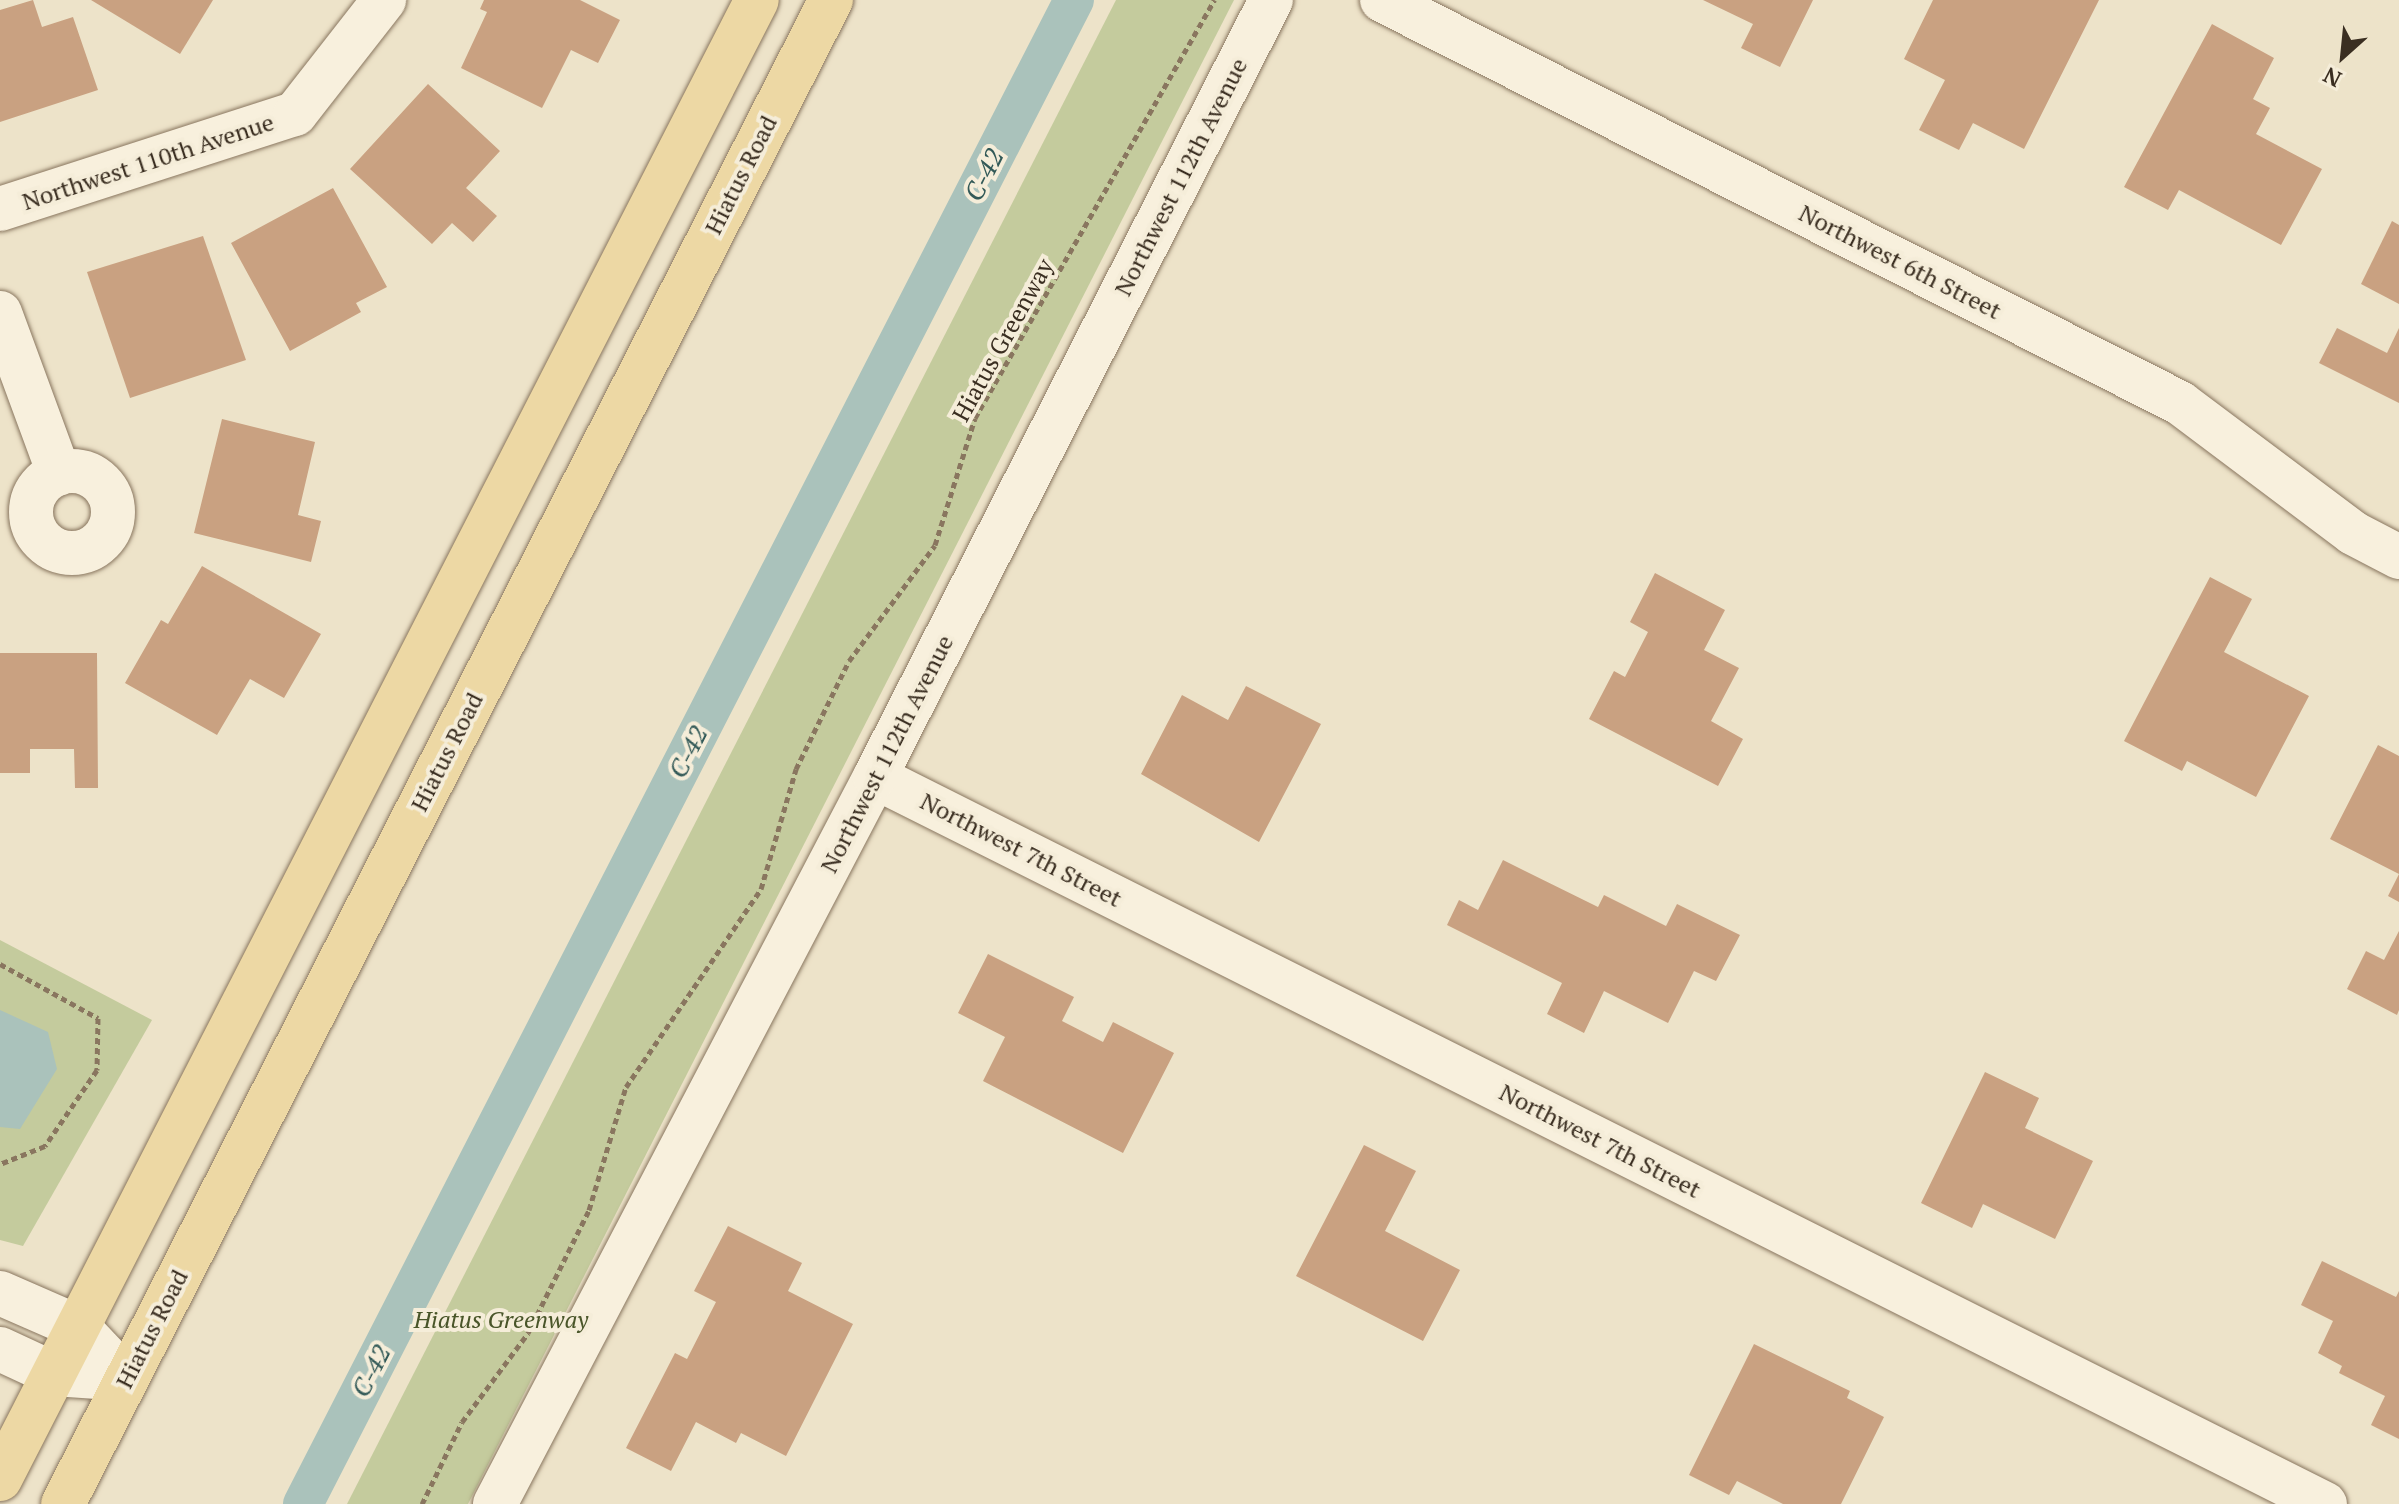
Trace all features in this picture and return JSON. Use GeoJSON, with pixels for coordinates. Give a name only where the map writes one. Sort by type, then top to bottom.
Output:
{"type":"FeatureCollection","features":[{"type":"Feature","properties":{"kind":"main road"},"geometry":{"type":"LineString","coordinates":[[0,1479],[757,0]]}},
{"type":"Feature","properties":{"kind":"main road","name":"Hiatus Road"},"geometry":{"type":"LineString","coordinates":[[63,1504],[831,0]]}},
{"type":"Feature","properties":{"kind":"street","name":"Northwest 110th Avenue"},"geometry":{"type":"LineString","coordinates":[[0,209],[295,114],[384,0]]}},
{"type":"Feature","properties":{"kind":"street","name":"Northwest 112th Avenue"},"geometry":{"type":"LineString","coordinates":[[495,1504],[875,777],[1271,0]]}},
{"type":"Feature","properties":{"kind":"street","name":"Northwest 6th Street"},"geometry":{"type":"LineString","coordinates":[[1382,0],[2180,403],[2353,533],[2399,557]]}},
{"type":"Feature","properties":{"kind":"street"},"geometry":{"type":"LineString","coordinates":[[0,313],[59,473]]}},
{"type":"Feature","properties":{"kind":"street","name":"Northwest 7th Street"},"geometry":{"type":"LineString","coordinates":[[875,777],[2325,1504]]}},
{"type":"Feature","properties":{"kind":"street"},"geometry":{"type":"LineString","coordinates":[[0,1293],[78,1327],[127,1379]]}},
{"type":"Feature","properties":{"kind":"street"},"geometry":{"type":"LineString","coordinates":[[0,1349],[54,1374],[127,1379]]}},
{"type":"Feature","properties":{"kind":"path","name":"Hiatus Greenway"},"geometry":{"type":"LineString","coordinates":[[422,1504],[462,1422],[528,1333],[589,1210],[626,1087],[761,889],[796,769],[849,661],[935,545],[975,418],[1214,0]]}},
{"type":"Feature","properties":{"kind":"path"},"geometry":{"type":"LineString","coordinates":[[0,964],[98,1018],[98,1031],[97,1070],[45,1146],[0,1164]]}},
{"type":"Feature","properties":{"kind":"green space","name":"Hiatus Greenway"},"geometry":{"type":"Polygon","coordinates":[[[1116,0],[1234,0],[468,1504],[347,1504],[1116,0]]]}},
{"type":"Feature","properties":{"kind":"green space"},"geometry":{"type":"Polygon","coordinates":[[[0,940],[152,1020],[23,1246],[0,1240],[0,940]]]}},
{"type":"Feature","properties":{"kind":"water"},"geometry":{"type":"Polygon","coordinates":[[[0,1010],[48,1032],[57,1069],[20,1129],[0,1127],[0,1010]]]}},
{"type":"Feature","properties":{"kind":"building"},"geometry":{"type":"Polygon","coordinates":[[[33,0],[42,27],[73,17],[98,90],[0,122],[0,10],[33,0]]]}},
{"type":"Feature","properties":{"kind":"building"},"geometry":{"type":"Polygon","coordinates":[[[91,0],[213,0],[180,54],[91,0]]]}},
{"type":"Feature","properties":{"kind":"building"},"geometry":{"type":"Polygon","coordinates":[[[484,0],[580,0],[620,20],[598,63],[571,50],[542,108],[461,68],[487,12],[480,9],[484,0]]]}},
{"type":"Feature","properties":{"kind":"building"},"geometry":{"type":"Polygon","coordinates":[[[1703,0],[1813,0],[1780,67],[1741,48],[1753,24],[1703,0]]]}},
{"type":"Feature","properties":{"kind":"building"},"geometry":{"type":"Polygon","coordinates":[[[1933,0],[2099,0],[2024,149],[1973,123],[1959,150],[1919,130],[1945,80],[1904,59],[1933,0]]]}},
{"type":"Feature","properties":{"kind":"building"},"geometry":{"type":"Polygon","coordinates":[[[2212,24],[2274,58],[2253,99],[2270,108],[2256,134],[2322,169],[2281,245],[2179,190],[2168,210],[2124,187],[2212,24]]]}},
{"type":"Feature","properties":{"kind":"building"},"geometry":{"type":"Polygon","coordinates":[[[428,84],[500,151],[466,188],[497,216],[473,242],[452,223],[432,244],[350,169],[428,84]]]}},
{"type":"Feature","properties":{"kind":"building"},"geometry":{"type":"Polygon","coordinates":[[[333,188],[387,287],[356,303],[361,312],[290,351],[231,243],[333,188]]]}},
{"type":"Feature","properties":{"kind":"building"},"geometry":{"type":"Polygon","coordinates":[[[2392,221],[2399,225],[2399,304],[2361,284],[2392,221]]]}},
{"type":"Feature","properties":{"kind":"building"},"geometry":{"type":"Polygon","coordinates":[[[203,236],[246,360],[130,398],[87,272],[203,236]]]}},
{"type":"Feature","properties":{"kind":"building"},"geometry":{"type":"Polygon","coordinates":[[[2337,328],[2387,353],[2399,328],[2399,403],[2319,363],[2337,328]]]}},
{"type":"Feature","properties":{"kind":"building"},"geometry":{"type":"Polygon","coordinates":[[[222,419],[315,442],[298,515],[321,521],[311,562],[194,533],[222,419]]]}},
{"type":"Feature","properties":{"kind":"building"},"geometry":{"type":"Polygon","coordinates":[[[202,566],[321,634],[284,698],[250,679],[217,735],[125,683],[161,620],[168,624],[202,566]]]}},
{"type":"Feature","properties":{"kind":"building"},"geometry":{"type":"Polygon","coordinates":[[[1655,573],[1725,610],[1704,650],[1739,668],[1711,721],[1743,739],[1718,786],[1589,719],[1614,671],[1625,677],[1648,632],[1630,622],[1655,573]]]}},
{"type":"Feature","properties":{"kind":"building"},"geometry":{"type":"Polygon","coordinates":[[[2210,577],[2252,599],[2224,652],[2309,696],[2256,797],[2187,761],[2182,771],[2124,741],[2210,577]]]}},
{"type":"Feature","properties":{"kind":"building"},"geometry":{"type":"Polygon","coordinates":[[[0,653],[97,653],[98,788],[75,788],[74,749],[30,749],[30,773],[0,773],[0,653]]]}},
{"type":"Feature","properties":{"kind":"building"},"geometry":{"type":"Polygon","coordinates":[[[1246,686],[1321,724],[1259,842],[1141,774],[1182,695],[1228,720],[1246,686]]]}},
{"type":"Feature","properties":{"kind":"building"},"geometry":{"type":"Polygon","coordinates":[[[2378,745],[2399,756],[2399,874],[2330,839],[2378,745]]]}},
{"type":"Feature","properties":{"kind":"building"},"geometry":{"type":"Polygon","coordinates":[[[1503,860],[1598,907],[1604,895],[1666,926],[1677,904],[1740,935],[1716,981],[1694,971],[1668,1023],[1604,991],[1584,1033],[1547,1014],[1562,983],[1447,925],[1459,900],[1478,910],[1503,860]]]}},
{"type":"Feature","properties":{"kind":"building"},"geometry":{"type":"Polygon","coordinates":[[[2399,874],[2399,902],[2388,896],[2399,874]]]}},
{"type":"Feature","properties":{"kind":"building"},"geometry":{"type":"Polygon","coordinates":[[[2399,931],[2397,1015],[2347,989],[2366,951],[2384,960],[2399,931]]]}},
{"type":"Feature","properties":{"kind":"building"},"geometry":{"type":"Polygon","coordinates":[[[988,954],[1074,997],[1062,1021],[1103,1042],[1113,1022],[1174,1053],[1123,1153],[983,1081],[1005,1037],[958,1013],[988,954]]]}},
{"type":"Feature","properties":{"kind":"building"},"geometry":{"type":"Polygon","coordinates":[[[1985,1072],[2039,1098],[2025,1128],[2093,1161],[2055,1239],[1983,1204],[1972,1228],[1921,1203],[1985,1072]]]}},
{"type":"Feature","properties":{"kind":"building"},"geometry":{"type":"Polygon","coordinates":[[[1364,1145],[1416,1171],[1385,1231],[1460,1270],[1423,1341],[1296,1276],[1364,1145]]]}},
{"type":"Feature","properties":{"kind":"building"},"geometry":{"type":"Polygon","coordinates":[[[728,1226],[802,1263],[788,1291],[853,1324],[786,1456],[741,1433],[736,1443],[696,1422],[671,1471],[626,1448],[675,1353],[687,1359],[716,1302],[694,1291],[728,1226]]]}},
{"type":"Feature","properties":{"kind":"building"},"geometry":{"type":"Polygon","coordinates":[[[2322,1261],[2396,1297],[2399,1291],[2399,1439],[2371,1425],[2385,1396],[2339,1373],[2342,1366],[2318,1353],[2333,1321],[2301,1305],[2322,1261]]]}},
{"type":"Feature","properties":{"kind":"building"},"geometry":{"type":"Polygon","coordinates":[[[1754,1344],[1850,1391],[1847,1398],[1884,1417],[1841,1504],[1783,1504],[1737,1481],[1729,1495],[1689,1475],[1754,1344]]]}},
{"type":"Feature","properties":{"kind":"waterway","name":"C-42"},"geometry":{"type":"LineString","coordinates":[[303,1504],[1074,0]]}}]}
